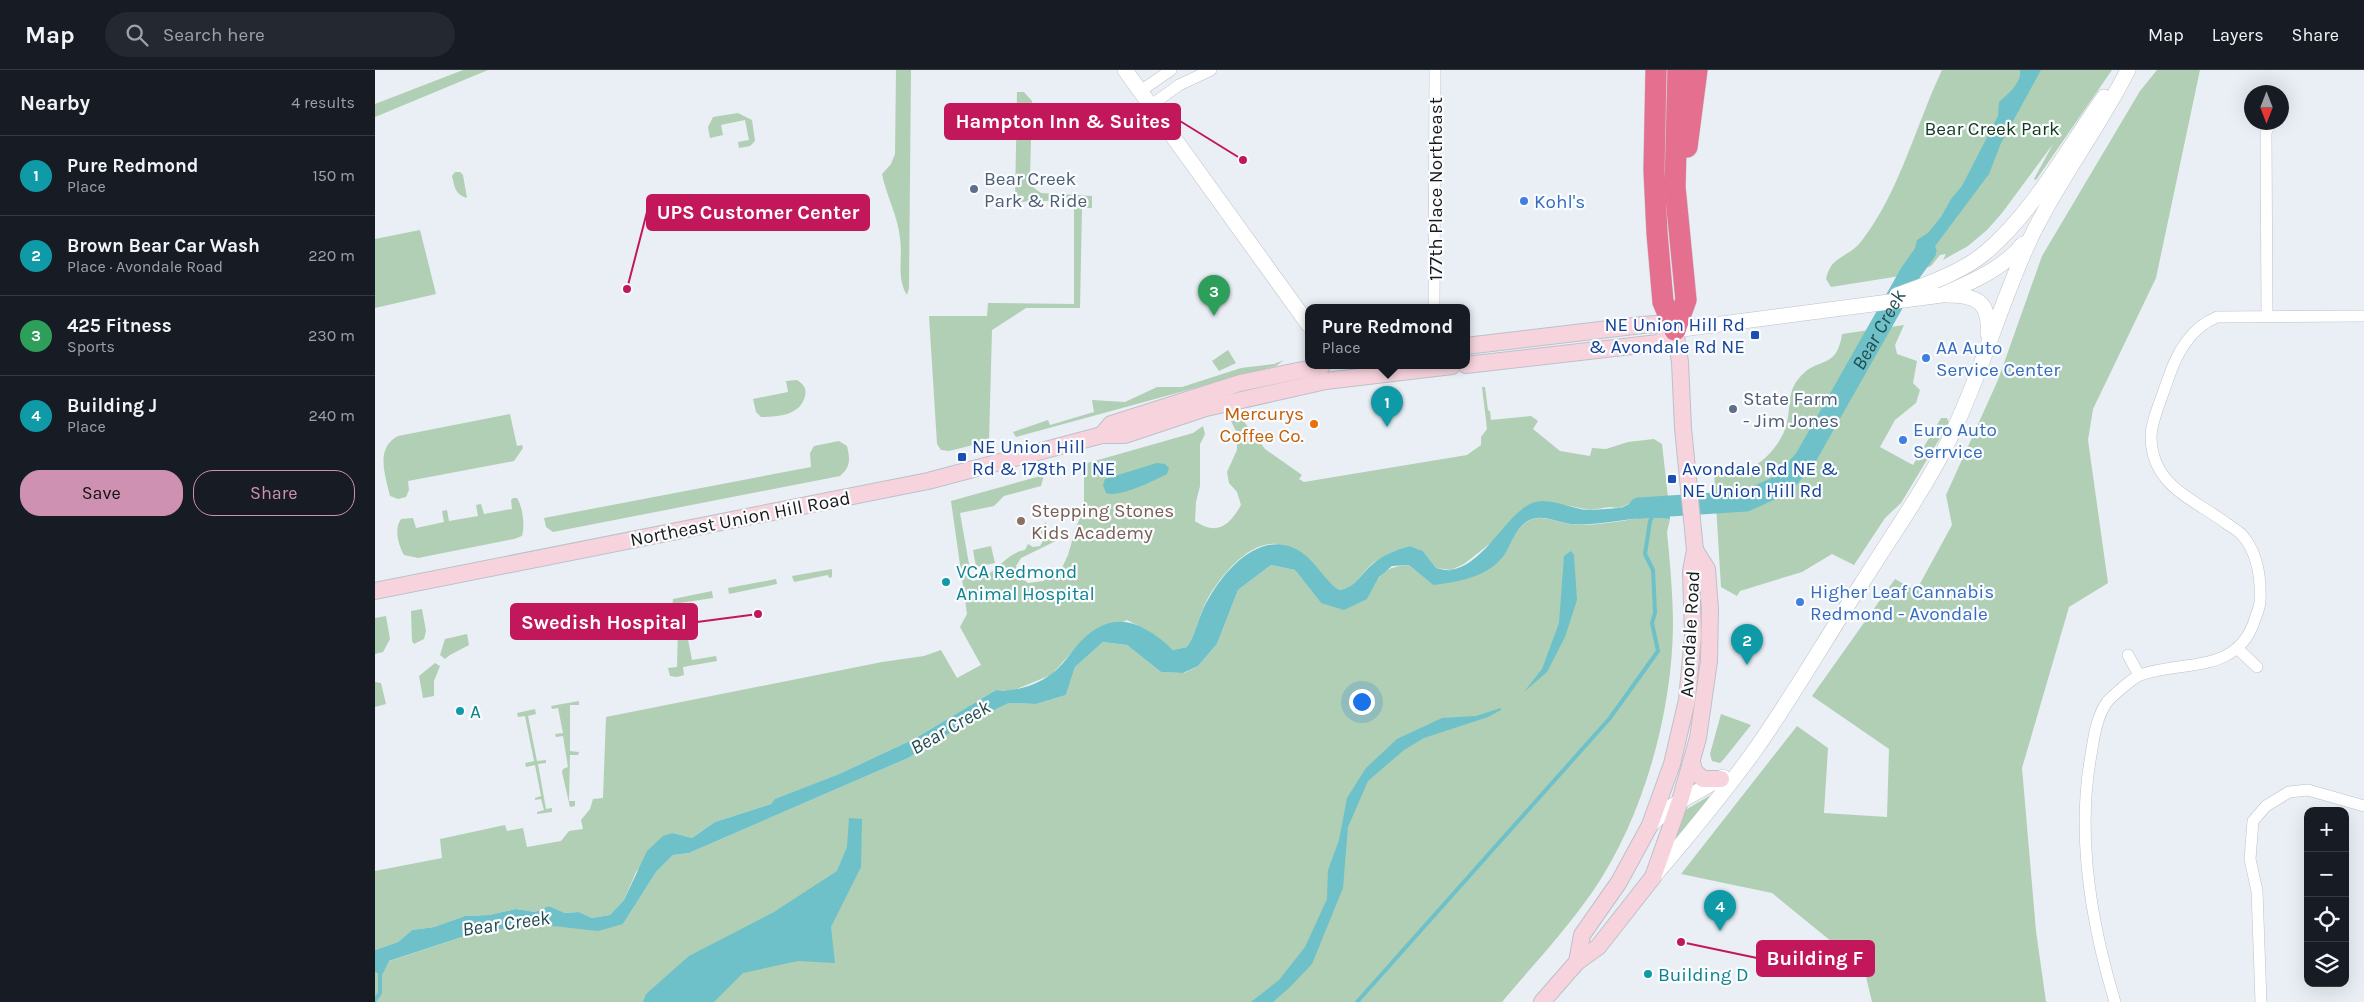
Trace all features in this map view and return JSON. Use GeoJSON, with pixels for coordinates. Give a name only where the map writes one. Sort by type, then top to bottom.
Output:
{"type":"FeatureCollection","features":[{"type":"Feature","properties":{"kind":"highway"},"geometry":{"type":"LineString","coordinates":[[1656,70],[1654,161],[1657,233],[1663,302],[1675,330]]}},
{"type":"Feature","properties":{"kind":"highway"},"geometry":{"type":"LineString","coordinates":[[1675,330],[1685,300],[1675,187],[1678,70]]}},
{"type":"Feature","properties":{"kind":"highway"},"geometry":{"type":"LineString","coordinates":[[1678,237],[1697,70]]}},
{"type":"Feature","properties":{"kind":"main road"},"geometry":{"type":"LineString","coordinates":[[1470,346],[1657,324],[1675,330]]}},
{"type":"Feature","properties":{"kind":"main road"},"geometry":{"type":"LineString","coordinates":[[1470,364],[1658,343],[1675,330]]}},
{"type":"Feature","properties":{"kind":"main road","name":"Avondale Road"},"geometry":{"type":"LineString","coordinates":[[1577,962],[1582,936],[1619,882],[1650,825],[1672,764],[1687,700],[1693,636],[1691,571],[1695,550],[1680,362],[1675,330]]}},
{"type":"Feature","properties":{"kind":"main road","name":"Northeast Union Hill Road"},"geometry":{"type":"LineString","coordinates":[[375,591],[928,481],[1102,435],[1111,424],[1240,383],[1324,371],[1375,369]]}},
{"type":"Feature","properties":{"kind":"main road","name":"Avondale Road"},"geometry":{"type":"LineString","coordinates":[[1542,1002],[1577,962],[1599,947],[1653,877],[1680,801],[1692,763],[1704,704],[1710,635],[1707,569],[1695,550]]}},
{"type":"Feature","properties":{"kind":"main road"},"geometry":{"type":"LineString","coordinates":[[1692,763],[1695,772],[1703,779],[1721,779]]}},
{"type":"Feature","properties":{"kind":"street"},"geometry":{"type":"LineString","coordinates":[[1125,70],[1149,106],[1305,320]]}},
{"type":"Feature","properties":{"kind":"street"},"geometry":{"type":"LineString","coordinates":[[1139,92],[1171,70]]}},
{"type":"Feature","properties":{"kind":"street"},"geometry":{"type":"LineString","coordinates":[[1149,106],[1179,85],[1211,70]]}},
{"type":"Feature","properties":{"kind":"street","name":"177th Place Northeast"},"geometry":{"type":"LineString","coordinates":[[1434,304],[1435,70]]}},
{"type":"Feature","properties":{"kind":"street"},"geometry":{"type":"LineString","coordinates":[[1877,303],[1953,272],[1986,252],[2021,215],[2103,97],[2127,70]]}},
{"type":"Feature","properties":{"kind":"street"},"geometry":{"type":"LineString","coordinates":[[1653,877],[1697,826],[1755,750],[1807,672],[1935,467],[1960,416],[2009,286],[2034,232],[2050,201],[2115,97],[2127,70]]}},
{"type":"Feature","properties":{"kind":"street"},"geometry":{"type":"LineString","coordinates":[[2267,130],[2267,315]]}},
{"type":"Feature","properties":{"kind":"street"},"geometry":{"type":"LineString","coordinates":[[1942,295],[1976,280],[2015,254],[2034,232]]}},
{"type":"Feature","properties":{"kind":"street"},"geometry":{"type":"LineString","coordinates":[[1675,330],[1942,295],[1972,297],[1982,305],[1988,317],[1988,343]]}},
{"type":"Feature","properties":{"kind":"street"},"geometry":{"type":"LineString","coordinates":[[2115,1002],[2094,912],[2083,836],[2085,791],[2096,724],[2108,702],[2139,676],[2216,660],[2238,649],[2251,632],[2260,604],[2260,577],[2255,555],[2243,535],[2173,488],[2159,472],[2152,453],[2151,434],[2173,366],[2188,338],[2205,322],[2217,317],[2267,315],[2364,316]]}},
{"type":"Feature","properties":{"kind":"street"},"geometry":{"type":"LineString","coordinates":[[2238,649],[2257,667]]}},
{"type":"Feature","properties":{"kind":"street"},"geometry":{"type":"LineString","coordinates":[[2129,654],[2139,676]]}},
{"type":"Feature","properties":{"kind":"street"},"geometry":{"type":"LineString","coordinates":[[1650,825],[1680,801],[1721,779],[1755,750]]}},
{"type":"Feature","properties":{"kind":"street"},"geometry":{"type":"LineString","coordinates":[[2261,1002],[2257,891],[2251,859],[2248,819],[2289,792],[2308,790],[2364,806]]}},
{"type":"Feature","properties":{"kind":"green space"},"geometry":{"type":"Polygon","coordinates":[[[463,70],[488,70],[375,117],[375,104],[463,70]]]}},
{"type":"Feature","properties":{"kind":"green space"},"geometry":{"type":"Polygon","coordinates":[[[896,70],[911,70],[909,288],[907,295],[901,275],[899,230],[882,174],[891,164],[895,154],[896,70]]]}},
{"type":"Feature","properties":{"kind":"green space","name":"Bear Creek Park"},"geometry":{"type":"Polygon","coordinates":[[[1942,70],[2112,70],[2036,180],[2034,179],[2053,144],[2002,213],[1987,230],[1968,246],[1943,260],[1946,254],[1940,255],[1931,266],[1915,273],[1927,258],[1910,262],[1900,276],[1831,287],[1826,279],[1832,265],[1836,260],[1857,246],[1863,239],[1887,200],[1907,157],[1942,70]]]}},
{"type":"Feature","properties":{"kind":"green space"},"geometry":{"type":"Polygon","coordinates":[[[2157,70],[2200,70],[2156,278],[2093,409],[2088,440],[2108,583],[2069,607],[2022,768],[2036,931],[2046,1002],[1872,1002],[1864,968],[1772,893],[1681,874],[1797,726],[1828,748],[1824,813],[1887,817],[1889,749],[1812,696],[1895,579],[1916,591],[1952,525],[1946,495],[1998,380],[2042,256],[2140,91],[2157,70]]]}},
{"type":"Feature","properties":{"kind":"green space"},"geometry":{"type":"Polygon","coordinates":[[[1017,92],[1024,92],[1032,101],[1030,178],[1034,188],[1041,193],[1092,196],[1092,208],[1082,208],[1080,308],[1026,308],[992,330],[989,441],[949,451],[941,450],[937,444],[929,316],[987,316],[988,303],[1074,304],[1074,200],[1015,202],[1017,92]]]}},
{"type":"Feature","properties":{"kind":"green space"},"geometry":{"type":"Polygon","coordinates":[[[738,113],[752,120],[755,141],[750,146],[739,148],[738,142],[749,140],[745,120],[721,125],[723,135],[710,138],[708,127],[713,117],[738,113]]]}},
{"type":"Feature","properties":{"kind":"green space"},"geometry":{"type":"Polygon","coordinates":[[[455,172],[460,172],[463,175],[467,198],[460,195],[456,190],[452,176],[455,172]]]}},
{"type":"Feature","properties":{"kind":"green space"},"geometry":{"type":"Polygon","coordinates":[[[420,230],[436,294],[375,308],[375,239],[420,230]]]}},
{"type":"Feature","properties":{"kind":"green space"},"geometry":{"type":"Polygon","coordinates":[[[1904,325],[1895,345],[1897,354],[1917,361],[1913,383],[1920,390],[1916,403],[1895,420],[1880,447],[1913,465],[1941,418],[1947,418],[1949,423],[1901,503],[1885,518],[1854,565],[1832,554],[1802,572],[1740,591],[1737,596],[1721,587],[1714,472],[1735,471],[1754,466],[1767,456],[1782,437],[1785,430],[1791,393],[1796,382],[1813,366],[1826,361],[1836,353],[1842,334],[1904,325]]]}},
{"type":"Feature","properties":{"kind":"green space"},"geometry":{"type":"Polygon","coordinates":[[[1228,350],[1236,363],[1219,371],[1212,361],[1228,350]]]}},
{"type":"Feature","properties":{"kind":"green space"},"geometry":{"type":"Polygon","coordinates":[[[1284,360],[1276,366],[1016,437],[1013,432],[1048,420],[1050,425],[1094,412],[1092,400],[1125,402],[1157,387],[1182,387],[1241,368],[1274,364],[1284,360]]]}},
{"type":"Feature","properties":{"kind":"green space"},"geometry":{"type":"Polygon","coordinates":[[[797,380],[805,388],[805,396],[803,402],[794,411],[788,414],[761,417],[756,412],[753,399],[788,392],[786,381],[797,380]]]}},
{"type":"Feature","properties":{"kind":"green space"},"geometry":{"type":"Polygon","coordinates":[[[1482,387],[1485,387],[1491,420],[1531,416],[1538,421],[1533,429],[1560,451],[1590,456],[1592,448],[1606,449],[1628,442],[1654,439],[1662,444],[1668,497],[1654,500],[1644,498],[1619,508],[1610,507],[1590,510],[1544,501],[1464,564],[1451,570],[1436,568],[1423,551],[1410,546],[1377,560],[1354,583],[1345,589],[1339,590],[1308,560],[1294,550],[1286,546],[1274,544],[1262,546],[1240,558],[1214,588],[1205,604],[1187,647],[1173,650],[1147,630],[1127,620],[1083,640],[1051,675],[1014,690],[996,690],[914,739],[839,774],[776,799],[771,804],[715,822],[692,838],[673,833],[636,872],[624,900],[610,915],[592,918],[579,912],[565,913],[549,906],[535,912],[516,909],[489,915],[465,916],[434,927],[412,930],[398,942],[375,950],[375,871],[442,858],[440,839],[505,825],[507,831],[523,828],[527,847],[561,841],[569,831],[583,829],[581,820],[590,809],[593,799],[603,798],[606,717],[882,662],[924,656],[941,650],[957,678],[981,665],[960,627],[967,614],[951,501],[1044,475],[1041,486],[1004,496],[994,506],[960,513],[972,581],[987,575],[1011,556],[1025,550],[1028,544],[1033,547],[1040,546],[1044,539],[1040,530],[1046,522],[1047,528],[1043,531],[1046,541],[1059,533],[1062,538],[1021,558],[1016,566],[1019,576],[1028,583],[1043,581],[1061,570],[1068,555],[1076,527],[1084,509],[1084,464],[1193,433],[1203,426],[1205,434],[1200,444],[1200,486],[1196,502],[1195,521],[1210,528],[1222,527],[1232,518],[1241,505],[1237,492],[1229,483],[1227,472],[1237,450],[1237,433],[1231,421],[1242,419],[1265,449],[1302,475],[1299,479],[1304,482],[1467,455],[1481,445],[1481,437],[1487,429],[1482,387]]]}},
{"type":"Feature","properties":{"kind":"green space"},"geometry":{"type":"Polygon","coordinates":[[[510,414],[517,446],[522,445],[523,448],[514,461],[408,481],[409,490],[406,497],[398,499],[390,496],[384,471],[384,454],[386,447],[398,436],[510,414]]]}},
{"type":"Feature","properties":{"kind":"green space"},"geometry":{"type":"Polygon","coordinates":[[[839,441],[847,446],[849,459],[848,466],[840,476],[553,532],[546,527],[544,518],[811,467],[810,453],[814,446],[839,441]]]}},
{"type":"Feature","properties":{"kind":"green space"},"geometry":{"type":"Polygon","coordinates":[[[517,498],[522,512],[522,536],[418,558],[404,555],[398,537],[398,527],[401,519],[413,518],[416,528],[444,522],[442,511],[447,510],[449,521],[478,516],[476,505],[481,504],[484,514],[512,509],[511,500],[517,498]]]}},
{"type":"Feature","properties":{"kind":"green space"},"geometry":{"type":"Polygon","coordinates":[[[1652,516],[1670,519],[1667,532],[1673,626],[1667,694],[1651,764],[1640,798],[1626,831],[1611,862],[1593,891],[1561,934],[1502,1002],[375,1002],[375,966],[468,935],[519,926],[623,924],[656,872],[673,855],[689,853],[908,758],[965,724],[1009,703],[1036,704],[1066,695],[1075,667],[1103,642],[1127,645],[1161,672],[1184,673],[1198,666],[1217,644],[1238,590],[1271,565],[1295,570],[1321,603],[1367,599],[1382,574],[1392,568],[1409,565],[1433,585],[1504,555],[1518,530],[1525,523],[1536,518],[1570,524],[1590,525],[1652,516]]]}},
{"type":"Feature","properties":{"kind":"green space"},"geometry":{"type":"Polygon","coordinates":[[[991,546],[995,563],[976,567],[973,550],[991,546]]]}},
{"type":"Feature","properties":{"kind":"green space"},"geometry":{"type":"Polygon","coordinates":[[[832,569],[832,577],[829,578],[828,575],[794,582],[792,576],[832,569]]]}},
{"type":"Feature","properties":{"kind":"green space"},"geometry":{"type":"Polygon","coordinates":[[[776,579],[777,584],[729,594],[728,588],[776,579]]]}},
{"type":"Feature","properties":{"kind":"green space"},"geometry":{"type":"Polygon","coordinates":[[[712,591],[713,598],[680,603],[680,608],[672,609],[673,599],[712,591]]]}},
{"type":"Feature","properties":{"kind":"green space"},"geometry":{"type":"Polygon","coordinates":[[[422,609],[426,631],[424,639],[414,644],[412,641],[411,611],[422,609]]]}},
{"type":"Feature","properties":{"kind":"green space"},"geometry":{"type":"Polygon","coordinates":[[[680,612],[682,620],[684,619],[692,660],[716,656],[717,661],[683,667],[684,675],[677,677],[670,676],[668,668],[677,667],[678,629],[669,628],[670,614],[680,612]]]}},
{"type":"Feature","properties":{"kind":"green space"},"geometry":{"type":"Polygon","coordinates":[[[386,616],[390,639],[383,652],[375,654],[375,618],[386,616]]]}},
{"type":"Feature","properties":{"kind":"green space"},"geometry":{"type":"Polygon","coordinates":[[[467,634],[469,645],[445,659],[440,655],[445,639],[467,634]]]}},
{"type":"Feature","properties":{"kind":"green space"},"geometry":{"type":"Polygon","coordinates":[[[435,663],[440,666],[434,681],[434,696],[423,698],[419,676],[435,663]]]}},
{"type":"Feature","properties":{"kind":"green space"},"geometry":{"type":"Polygon","coordinates":[[[375,682],[381,683],[386,704],[375,707],[375,682]]]}},
{"type":"Feature","properties":{"kind":"green space"},"geometry":{"type":"Polygon","coordinates":[[[579,701],[579,705],[570,705],[570,751],[579,752],[578,755],[570,755],[569,801],[575,801],[575,806],[570,807],[562,772],[563,769],[568,767],[563,736],[556,737],[555,734],[563,733],[558,708],[552,709],[551,706],[579,701]]]}},
{"type":"Feature","properties":{"kind":"green space"},"geometry":{"type":"Polygon","coordinates":[[[535,709],[536,714],[528,716],[537,761],[546,760],[546,763],[538,764],[546,809],[552,808],[552,812],[537,814],[537,812],[544,810],[541,799],[535,800],[535,798],[541,796],[535,765],[526,767],[525,763],[534,761],[525,716],[518,717],[517,713],[535,709]]]}},
{"type":"Feature","properties":{"kind":"green space"},"geometry":{"type":"Polygon","coordinates":[[[1721,714],[1751,725],[1720,763],[1712,761],[1710,754],[1721,714]]]}},
{"type":"Feature","properties":{"kind":"green space"},"geometry":{"type":"Polygon","coordinates":[[[1709,796],[1712,798],[1672,847],[1682,812],[1709,796]]]}},
{"type":"Feature","properties":{"kind":"water"},"geometry":{"type":"Polygon","coordinates":[[[2020,70],[2041,70],[2001,143],[1989,174],[1915,273],[1900,276],[1914,253],[1917,240],[1928,233],[1962,186],[1998,116],[1999,102],[2017,84],[2020,70]]]}},
{"type":"Feature","properties":{"kind":"water"},"geometry":{"type":"Polygon","coordinates":[[[1157,463],[1165,464],[1169,468],[1167,474],[1127,491],[1112,494],[1106,493],[1103,485],[1105,479],[1157,463]]]}},
{"type":"Feature","properties":{"kind":"water"},"geometry":{"type":"Polygon","coordinates":[[[1668,497],[1670,519],[1645,518],[1596,524],[1571,524],[1548,518],[1531,519],[1519,529],[1505,554],[1498,562],[1482,573],[1463,580],[1433,585],[1409,565],[1392,566],[1379,577],[1367,599],[1344,610],[1321,603],[1295,570],[1271,565],[1238,590],[1217,644],[1198,666],[1183,673],[1161,672],[1127,645],[1103,642],[1075,667],[1066,695],[1036,704],[1009,703],[965,724],[908,758],[689,853],[673,855],[656,872],[623,924],[598,931],[553,926],[519,926],[468,935],[389,961],[382,975],[375,972],[375,950],[398,942],[412,930],[434,927],[465,916],[489,915],[516,909],[535,912],[549,906],[565,913],[579,912],[592,918],[610,915],[624,900],[647,851],[663,836],[673,833],[692,838],[715,822],[771,804],[775,799],[839,774],[914,739],[996,690],[1017,689],[1038,682],[1059,668],[1081,641],[1093,631],[1105,625],[1117,622],[1128,623],[1151,632],[1173,650],[1187,647],[1200,616],[1216,586],[1247,554],[1260,548],[1273,544],[1287,546],[1301,552],[1339,590],[1345,589],[1354,583],[1369,567],[1382,557],[1410,546],[1423,551],[1436,568],[1449,570],[1463,566],[1484,550],[1521,510],[1537,502],[1552,502],[1590,510],[1620,508],[1642,498],[1668,497]]]}},
{"type":"Feature","properties":{"kind":"water"},"geometry":{"type":"Polygon","coordinates":[[[1571,551],[1574,555],[1577,600],[1565,637],[1547,672],[1524,692],[1542,669],[1559,623],[1564,556],[1571,551]]]}},
{"type":"Feature","properties":{"kind":"water"},"geometry":{"type":"Polygon","coordinates":[[[1501,708],[1501,710],[1488,717],[1424,738],[1404,750],[1368,781],[1348,827],[1343,888],[1312,964],[1273,1002],[1251,1002],[1279,980],[1305,947],[1327,899],[1328,870],[1339,840],[1347,798],[1366,768],[1397,739],[1442,718],[1476,716],[1501,708]]]}},
{"type":"Feature","properties":{"kind":"water"},"geometry":{"type":"Polygon","coordinates":[[[849,818],[862,819],[861,867],[831,927],[835,963],[798,961],[743,973],[714,1002],[643,1002],[646,994],[689,956],[774,912],[837,871],[847,847],[849,818]]]}},
{"type":"Feature","properties":{"kind":"waterway","name":"Bear Creek"},"geometry":{"type":"LineString","coordinates":[[1639,508],[1746,501],[1783,484],[1805,459],[1911,272],[1926,251]]}},
{"type":"Feature","properties":{"kind":"waterway"},"geometry":{"type":"LineString","coordinates":[[1357,1002],[1610,718],[1658,651],[1652,623],[1655,613],[1653,570],[1645,554],[1650,521],[1654,513]]}},
{"type":"Feature","properties":{"kind":"waterway"},"geometry":{"type":"LineString","coordinates":[[375,1000],[380,993],[380,972]]}},
{"type":"Feature","properties":{"kind":"place","name":"Hampton Inn & Suites"},"geometry":{"type":"Point","coordinates":[1243,160]}},
{"type":"Feature","properties":{"kind":"place","name":"Bear Creek Park & Ride"},"geometry":{"type":"Point","coordinates":[974,189]}},
{"type":"Feature","properties":{"kind":"place","name":"Kohl's"},"geometry":{"type":"Point","coordinates":[1524,201]}},
{"type":"Feature","properties":{"kind":"place","name":"UPS Customer Center"},"geometry":{"type":"Point","coordinates":[627,289]}},
{"type":"Feature","properties":{"kind":"place","name":"425 Fitness"},"geometry":{"type":"Point","coordinates":[1214,316]}},
{"type":"Feature","properties":{"kind":"place","name":"NE Union Hill Rd & Avondale Rd NE"},"geometry":{"type":"Point","coordinates":[1755,335]}},
{"type":"Feature","properties":{"kind":"place","name":"AA Auto Service Center"},"geometry":{"type":"Point","coordinates":[1926,358]}},
{"type":"Feature","properties":{"kind":"place","name":"State Farm - Jim Jones"},"geometry":{"type":"Point","coordinates":[1733,409]}},
{"type":"Feature","properties":{"kind":"place","name":"Mercurys Coffee Co."},"geometry":{"type":"Point","coordinates":[1314,424]}},
{"type":"Feature","properties":{"kind":"place","name":"Pure Redmond"},"geometry":{"type":"Point","coordinates":[1387,427]}},
{"type":"Feature","properties":{"kind":"place","name":"Euro Auto Serrvice"},"geometry":{"type":"Point","coordinates":[1903,440]}},
{"type":"Feature","properties":{"kind":"place","name":"NE Union Hill Rd & 178th Pl NE"},"geometry":{"type":"Point","coordinates":[962,457]}},
{"type":"Feature","properties":{"kind":"place","name":"Avondale Rd NE & NE Union Hill Rd"},"geometry":{"type":"Point","coordinates":[1672,479]}},
{"type":"Feature","properties":{"kind":"place","name":"Stepping Stones Kids Academy"},"geometry":{"type":"Point","coordinates":[1021,521]}},
{"type":"Feature","properties":{"kind":"place","name":"VCA Redmond Animal Hospital"},"geometry":{"type":"Point","coordinates":[946,582]}},
{"type":"Feature","properties":{"kind":"place","name":"Higher Leaf Cannabis Redmond - Avondale"},"geometry":{"type":"Point","coordinates":[1800,602]}},
{"type":"Feature","properties":{"kind":"place","name":"Swedish Hospital"},"geometry":{"type":"Point","coordinates":[758,614]}},
{"type":"Feature","properties":{"kind":"place","name":"Brown Bear Car Wash"},"geometry":{"type":"Point","coordinates":[1747,665]}},
{"type":"Feature","properties":{"kind":"place","name":"A"},"geometry":{"type":"Point","coordinates":[460,711]}},
{"type":"Feature","properties":{"kind":"place","name":"Building J"},"geometry":{"type":"Point","coordinates":[1720,931]}},
{"type":"Feature","properties":{"kind":"place","name":"Building F"},"geometry":{"type":"Point","coordinates":[1681,942]}},
{"type":"Feature","properties":{"kind":"place","name":"Building D"},"geometry":{"type":"Point","coordinates":[1648,974]}}]}
